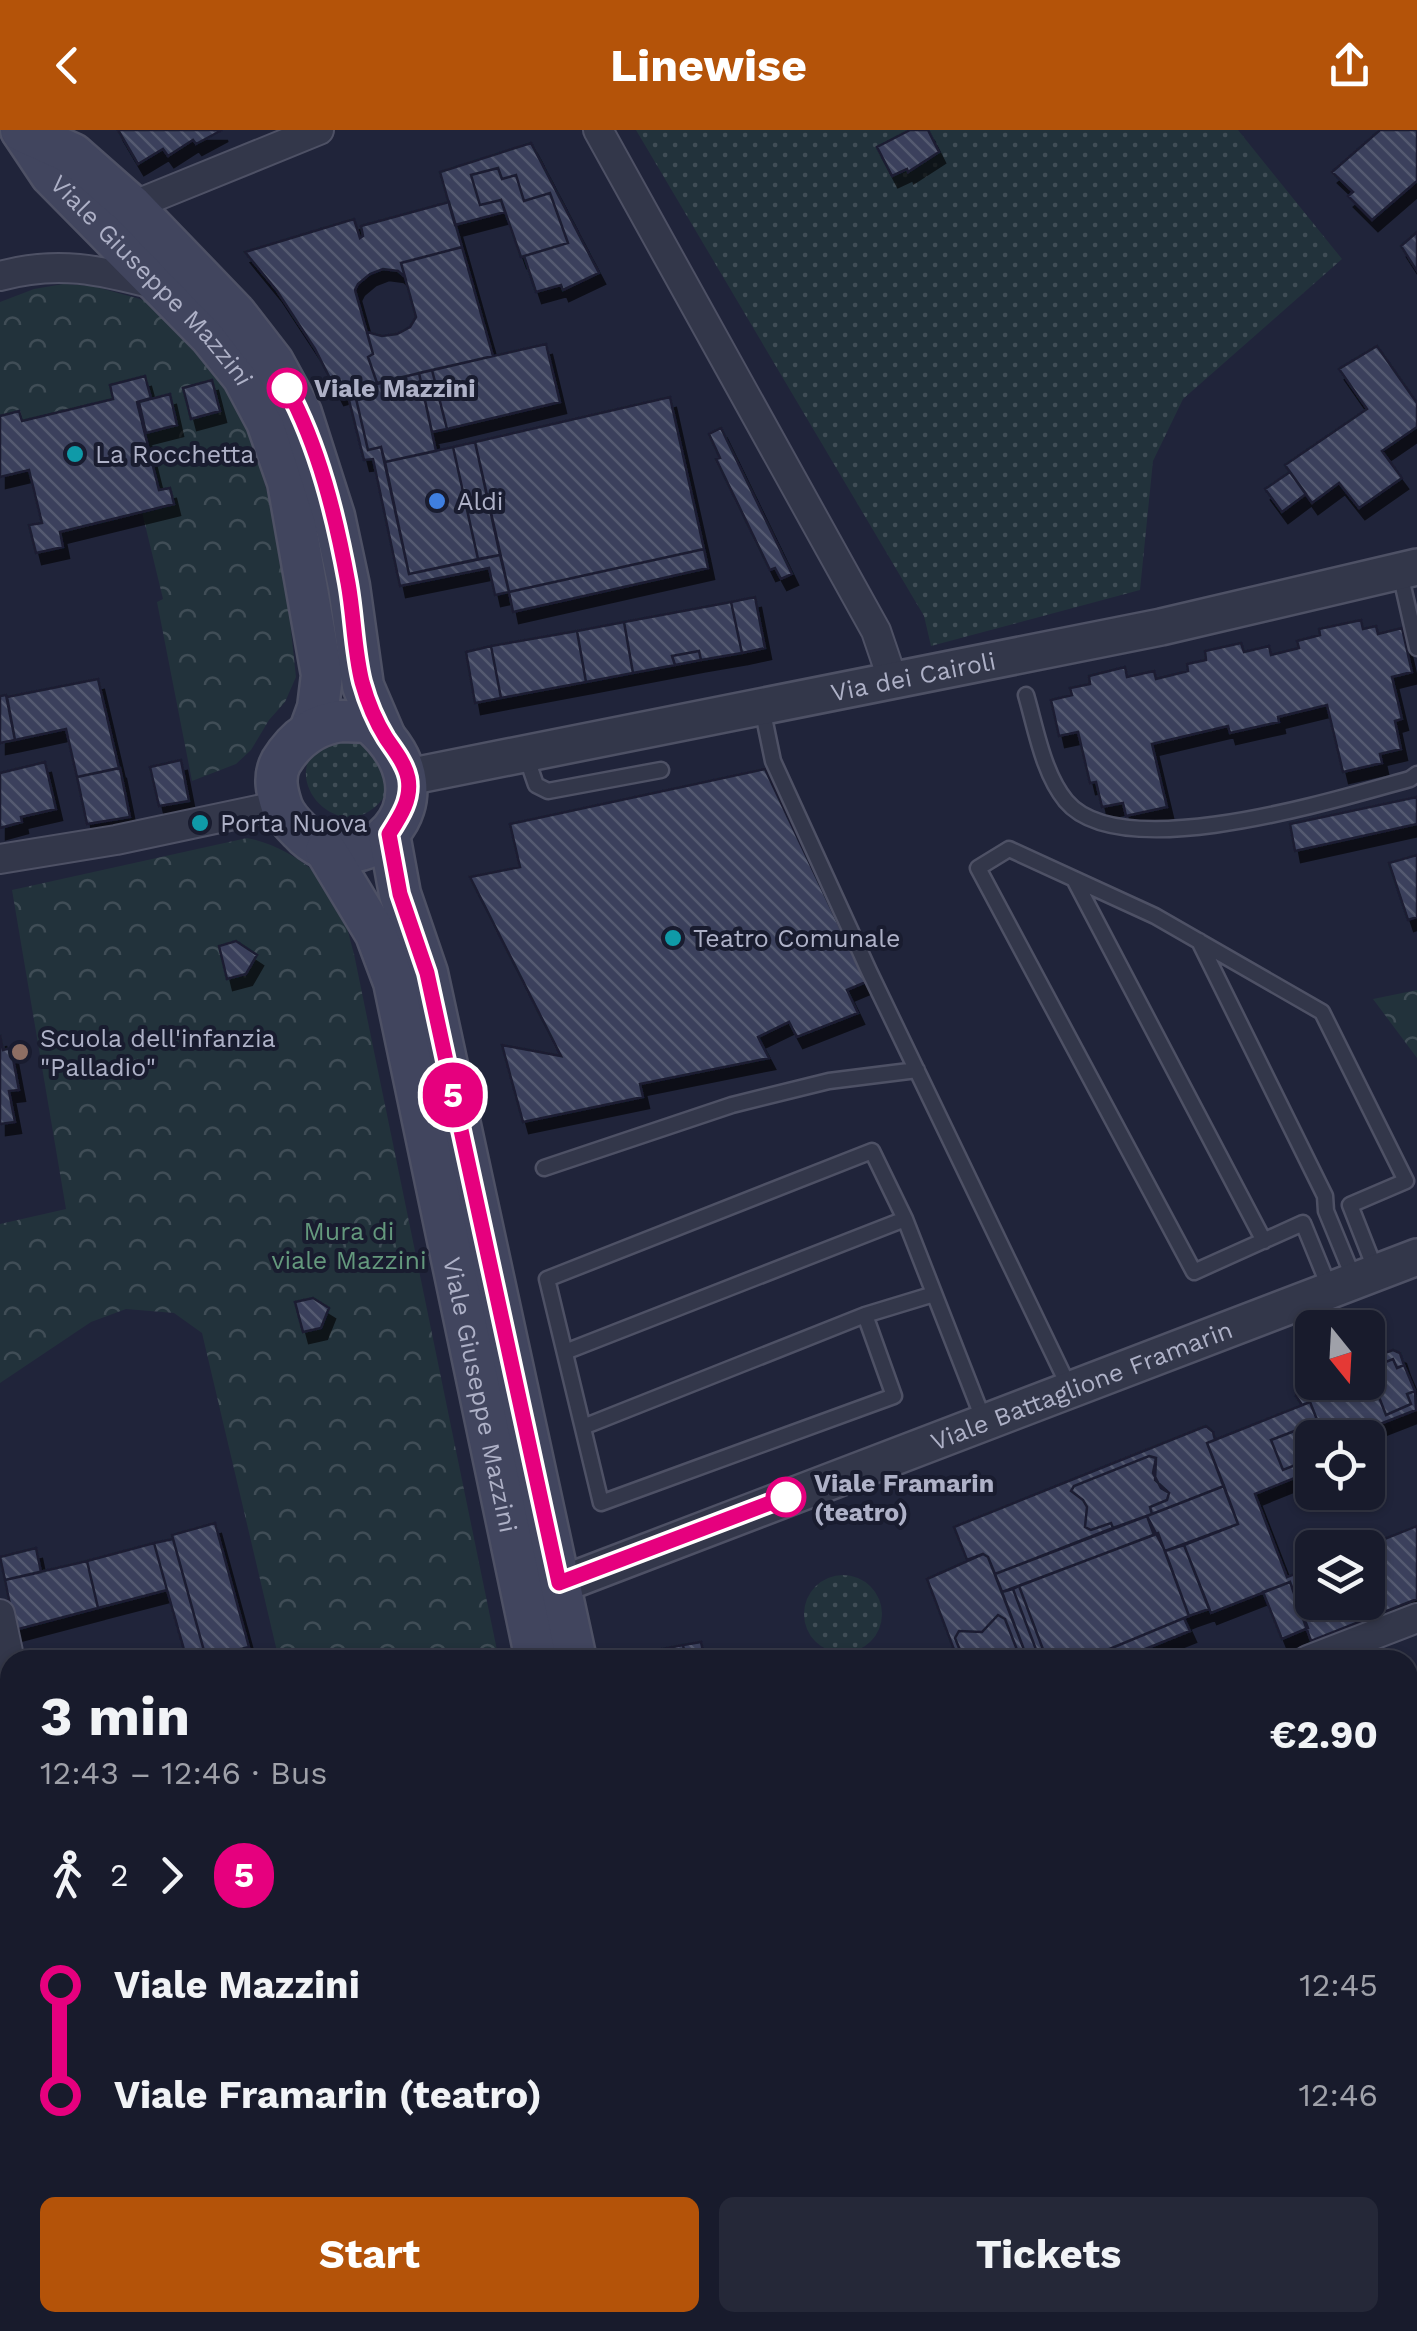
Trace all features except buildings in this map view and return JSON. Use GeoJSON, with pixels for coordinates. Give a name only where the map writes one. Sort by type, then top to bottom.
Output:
{"type":"FeatureCollection","features":[{"type":"Feature","properties":{"kind":"main road","name":"Viale Giuseppe Mazzini"},"geometry":{"type":"LineString","coordinates":[[22,130],[73,154],[132,206],[235,314],[273,362],[301,414],[334,516],[349,586],[363,686],[384,735]]}},
{"type":"Feature","properties":{"kind":"main road","name":"Viale Giuseppe Mazzini"},"geometry":{"type":"LineString","coordinates":[[22,130],[51,175],[210,336],[243,377],[267,422],[288,482],[322,675],[310,730]]}},
{"type":"Feature","properties":{"kind":"main road"},"geometry":{"type":"LineString","coordinates":[[369,722],[384,735],[408,776],[402,814],[389,834],[358,851],[326,850],[306,838],[282,805],[276,784],[280,765],[310,730],[326,723],[369,722]]}},
{"type":"Feature","properties":{"kind":"main road","name":"Viale Giuseppe Mazzini"},"geometry":{"type":"LineString","coordinates":[[389,834],[400,894],[427,973],[541,1589],[537,1650]]}},
{"type":"Feature","properties":{"kind":"main road","name":"Viale Giuseppe Mazzini"},"geometry":{"type":"LineString","coordinates":[[326,850],[376,934],[394,982],[541,1589],[571,1650]]}},
{"type":"Feature","properties":{"kind":"street"},"geometry":{"type":"LineString","coordinates":[[132,206],[319,130]]}},
{"type":"Feature","properties":{"kind":"street"},"geometry":{"type":"LineString","coordinates":[[598,130],[876,631],[892,678]]}},
{"type":"Feature","properties":{"kind":"street"},"geometry":{"type":"LineString","coordinates":[[0,276],[34,266],[88,268],[157,285]]}},
{"type":"Feature","properties":{"kind":"street","name":"Via dei Cairoli"},"geometry":{"type":"LineString","coordinates":[[408,776],[1161,627],[1408,570]]}},
{"type":"Feature","properties":{"kind":"street"},"geometry":{"type":"LineString","coordinates":[[0,859],[116,840],[282,805]]}},
{"type":"Feature","properties":{"kind":"street","name":"Viale Battaglione Framarin"},"geometry":{"type":"LineString","coordinates":[[541,1589],[1417,1257]]}},
{"type":"Feature","properties":{"kind":"street"},"geometry":{"type":"LineString","coordinates":[[0,1614],[8,1650]]}},
{"type":"Feature","properties":{"kind":"street"},"geometry":{"type":"LineString","coordinates":[[1358,1650],[1417,1618]]}},
{"type":"Feature","properties":{"kind":"lane"},"geometry":{"type":"LineString","coordinates":[[1408,570],[1417,648]]}},
{"type":"Feature","properties":{"kind":"lane"},"geometry":{"type":"LineString","coordinates":[[1026,695],[1047,762],[1067,802],[1088,820],[1110,828],[1172,831],[1204,827],[1350,796],[1417,774]]}},
{"type":"Feature","properties":{"kind":"lane"},"geometry":{"type":"LineString","coordinates":[[762,707],[773,761],[1070,1390]]}},
{"type":"Feature","properties":{"kind":"lane"},"geometry":{"type":"LineString","coordinates":[[526,753],[536,786],[548,792],[661,770]]}},
{"type":"Feature","properties":{"kind":"lane"},"geometry":{"type":"LineString","coordinates":[[1009,849],[1198,940],[1322,1012],[1406,1181],[1350,1205],[1354,1280],[1303,1223],[1194,1272],[978,868],[1009,849]]}},
{"type":"Feature","properties":{"kind":"lane"},"geometry":{"type":"LineString","coordinates":[[1074,878],[1264,1241]]}},
{"type":"Feature","properties":{"kind":"lane"},"geometry":{"type":"LineString","coordinates":[[1198,940],[1325,1196],[1326,1212],[1354,1280]]}},
{"type":"Feature","properties":{"kind":"lane"},"geometry":{"type":"LineString","coordinates":[[544,1168],[748,1101],[829,1081],[917,1070]]}},
{"type":"Feature","properties":{"kind":"lane"},"geometry":{"type":"LineString","coordinates":[[865,1315],[894,1396],[601,1502],[547,1279],[872,1151],[905,1219],[984,1422]]}},
{"type":"Feature","properties":{"kind":"lane"},"geometry":{"type":"LineString","coordinates":[[565,1352],[905,1219]]}},
{"type":"Feature","properties":{"kind":"lane"},"geometry":{"type":"LineString","coordinates":[[583,1427],[865,1315],[934,1294]]}},
{"type":"Feature","properties":{"kind":"green space"},"geometry":{"type":"Polygon","coordinates":[[[636,130],[1238,130],[1342,259],[1183,399],[1153,461],[1140,590],[931,646],[924,616],[636,130]]]}},
{"type":"Feature","properties":{"kind":"green space"},"geometry":{"type":"Polygon","coordinates":[[[63,284],[93,286],[147,301],[188,334],[223,374],[256,449],[283,555],[296,677],[285,702],[251,750],[236,764],[192,781],[157,602],[163,599],[142,512],[174,504],[170,488],[159,490],[137,402],[145,376],[110,384],[113,399],[22,421],[19,411],[0,416],[0,302],[34,289],[63,284]]]}},
{"type":"Feature","properties":{"kind":"green space"},"geometry":{"type":"Polygon","coordinates":[[[339,735],[377,743],[388,791],[372,809],[355,816],[338,815],[323,807],[306,779],[308,762],[318,747],[339,735]]]}},
{"type":"Feature","properties":{"kind":"green space","name":"Mura di viale Mazzini"},"geometry":{"type":"Polygon","coordinates":[[[247,838],[286,852],[310,868],[330,889],[345,919],[354,954],[497,1650],[277,1650],[202,1333],[174,1313],[126,1309],[91,1322],[0,1383],[0,1224],[66,1209],[12,890],[247,838]]]}},
{"type":"Feature","properties":{"kind":"green space"},"geometry":{"type":"Polygon","coordinates":[[[1417,990],[1417,1058],[1373,999],[1417,990]]]}},
{"type":"Feature","properties":{"kind":"green space"},"geometry":{"type":"Polygon","coordinates":[[[828,1578],[858,1578],[871,1586],[879,1599],[879,1629],[871,1642],[858,1650],[828,1650],[815,1642],[807,1629],[807,1599],[815,1586],[828,1578]]]}},
{"type":"Feature","properties":{"kind":"bus line","name":"5"},"geometry":{"type":"LineString","coordinates":[[287,388],[301,414],[334,516],[349,586],[363,686],[384,735],[408,776],[402,814],[389,834],[400,894],[427,973],[559,1583],[786,1497]]}},
{"type":"Feature","properties":{"kind":"place","name":"Viale Mazzini"},"geometry":{"type":"Point","coordinates":[287,388]}},
{"type":"Feature","properties":{"kind":"place","name":"La Rocchetta"},"geometry":{"type":"Point","coordinates":[75,454]}},
{"type":"Feature","properties":{"kind":"place","name":"Aldi"},"geometry":{"type":"Point","coordinates":[437,501]}},
{"type":"Feature","properties":{"kind":"place","name":"Porta Nuova"},"geometry":{"type":"Point","coordinates":[200,823]}},
{"type":"Feature","properties":{"kind":"place","name":"Teatro Comunale"},"geometry":{"type":"Point","coordinates":[673,938]}},
{"type":"Feature","properties":{"kind":"place","name":"Scuola dell'infanzia \"Palladio\""},"geometry":{"type":"Point","coordinates":[20,1052]}},
{"type":"Feature","properties":{"kind":"place","name":"Viale Framarin (teatro)"},"geometry":{"type":"Point","coordinates":[786,1497]}}]}
